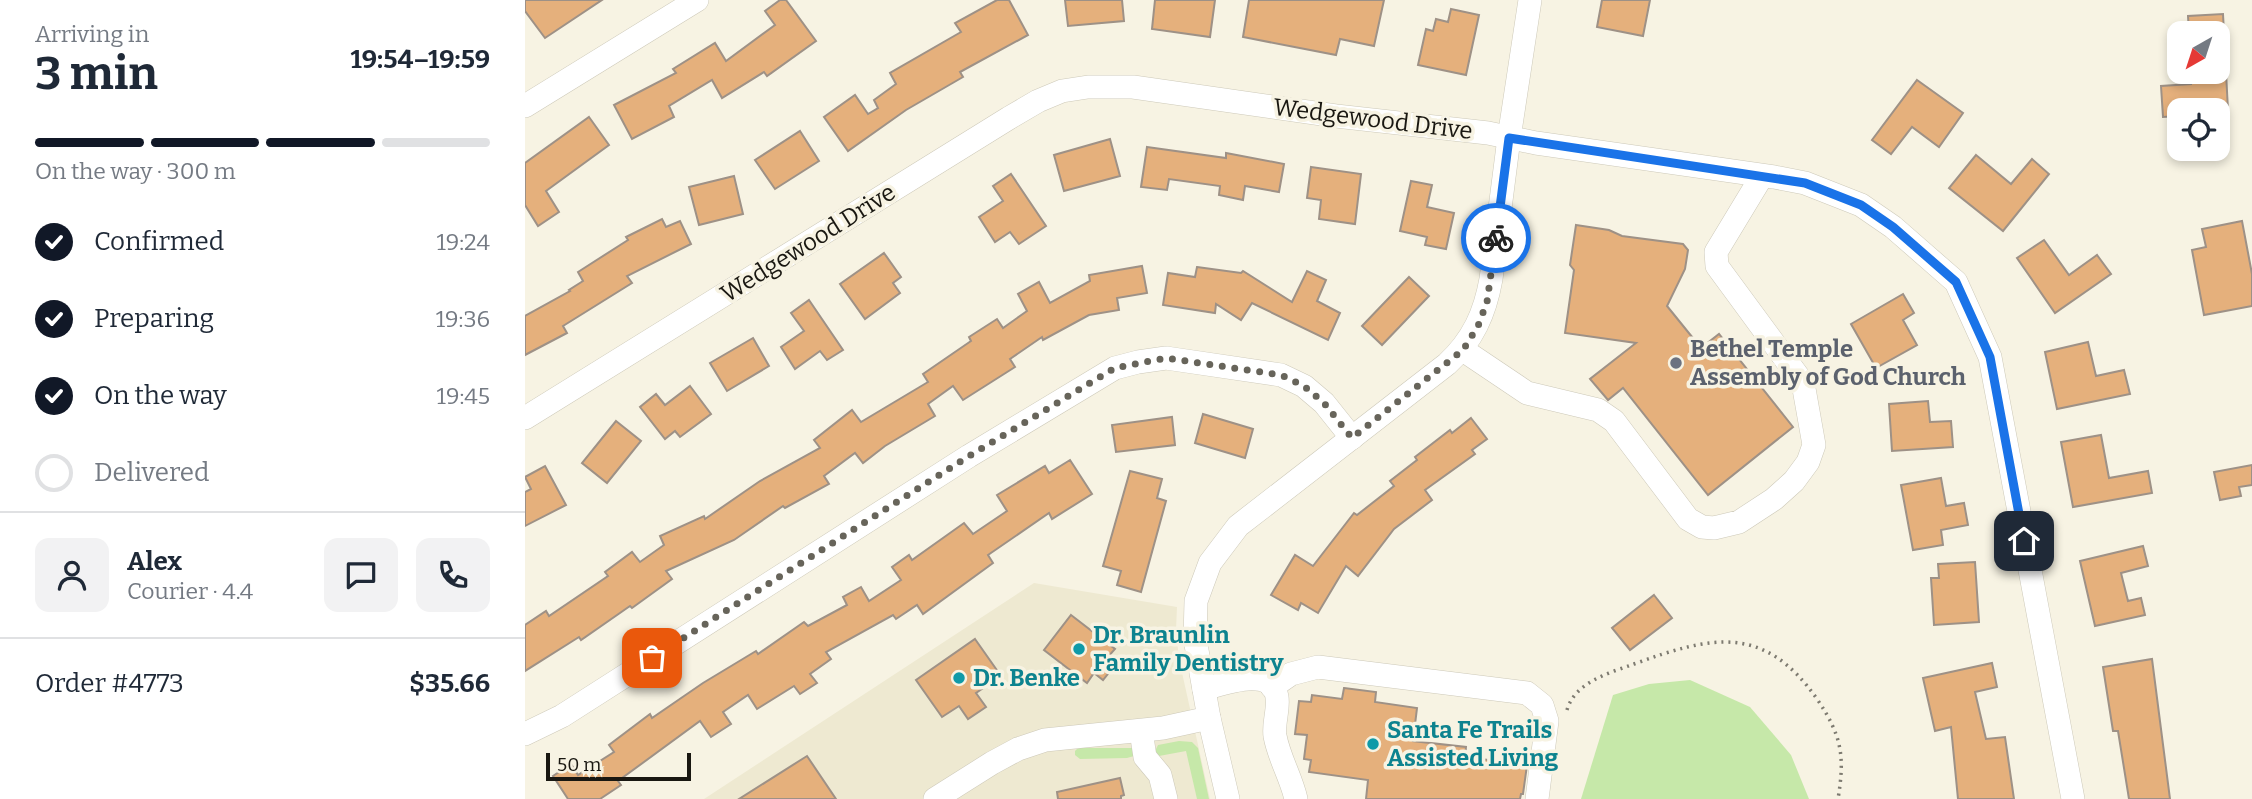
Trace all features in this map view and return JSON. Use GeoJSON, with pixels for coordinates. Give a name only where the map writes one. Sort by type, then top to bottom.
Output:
{"type":"FeatureCollection","features":[{"type":"Feature","properties":{"kind":"street"},"geometry":{"type":"LineString","coordinates":[[525,106],[697,0]]}},
{"type":"Feature","properties":{"kind":"street"},"geometry":{"type":"LineString","coordinates":[[1228,799],[1209,718],[1195,639],[1196,601],[1210,563],[1238,526],[1463,350],[1478,326],[1487,302],[1530,0]]}},
{"type":"Feature","properties":{"kind":"street","name":"Wedgewood Drive"},"geometry":{"type":"LineString","coordinates":[[525,418],[1009,118],[1038,101],[1062,92],[1088,87],[1133,87],[1336,116],[1488,133],[1805,183],[1861,205],[1893,227],[1956,282],[1990,357],[2073,799]]}},
{"type":"Feature","properties":{"kind":"street"},"geometry":{"type":"LineString","coordinates":[[1463,350],[1527,393],[1598,410],[1614,421],[1688,519],[1702,527],[1725,527],[1739,523],[1775,499],[1794,481],[1808,462],[1814,445],[1803,383],[1715,260],[1716,253],[1762,176]]}},
{"type":"Feature","properties":{"kind":"street"},"geometry":{"type":"LineString","coordinates":[[525,734],[562,716],[969,456],[1115,368],[1166,358],[1281,375],[1304,386],[1324,403],[1352,438]]}},
{"type":"Feature","properties":{"kind":"street"},"geometry":{"type":"LineString","coordinates":[[1272,687],[1291,674],[1318,667],[1527,693],[1542,705],[1547,720],[1537,799]]}},
{"type":"Feature","properties":{"kind":"street"},"geometry":{"type":"LineString","coordinates":[[1204,689],[1245,679],[1264,680],[1272,687],[1278,700],[1275,734],[1296,799]]}},
{"type":"Feature","properties":{"kind":"street"},"geometry":{"type":"LineString","coordinates":[[949,795],[1018,749],[1045,740],[1140,731],[1209,718]]}},
{"type":"Feature","properties":{"kind":"street"},"geometry":{"type":"LineString","coordinates":[[1140,731],[1145,757],[1160,775],[1166,799]]}},
{"type":"Feature","properties":{"kind":"path"},"geometry":{"type":"LineString","coordinates":[[1566,715],[1573,697],[1592,681],[1672,650],[1713,642],[1755,646],[1795,670],[1830,719],[1843,757],[1839,799]]}},
{"type":"Feature","properties":{"kind":"shaded area"},"geometry":{"type":"Polygon","coordinates":[[[1034,583],[1177,607],[1179,659],[1210,799],[704,799],[1034,583]]]}},
{"type":"Feature","properties":{"kind":"green space"},"geometry":{"type":"Polygon","coordinates":[[[1690,680],[1750,707],[1791,755],[1809,799],[1581,799],[1613,695],[1649,684],[1690,680]]]}},
{"type":"Feature","properties":{"kind":"green space"},"geometry":{"type":"Polygon","coordinates":[[[1179,741],[1192,742],[1198,748],[1209,799],[1197,799],[1186,751],[1156,755],[1158,745],[1179,741]]]}},
{"type":"Feature","properties":{"kind":"green space"},"geometry":{"type":"Polygon","coordinates":[[[1078,748],[1133,748],[1134,756],[1080,759],[1075,755],[1078,748]]]}},
{"type":"Feature","properties":{"kind":"building"},"geometry":{"type":"Polygon","coordinates":[[[525,0],[602,0],[545,38],[525,11],[525,0]]]}},
{"type":"Feature","properties":{"kind":"building"},"geometry":{"type":"Polygon","coordinates":[[[780,0],[786,0],[816,41],[767,76],[764,72],[722,98],[712,80],[669,106],[674,117],[632,139],[614,105],[676,73],[673,69],[715,43],[726,61],[775,25],[765,11],[780,0]]]}},
{"type":"Feature","properties":{"kind":"building"},"geometry":{"type":"Polygon","coordinates":[[[997,0],[1009,0],[1028,35],[960,72],[963,77],[906,110],[848,151],[824,117],[855,95],[868,114],[878,108],[874,100],[896,84],[890,73],[961,32],[955,23],[997,0]]]}},
{"type":"Feature","properties":{"kind":"building"},"geometry":{"type":"Polygon","coordinates":[[[1065,0],[1122,0],[1124,21],[1068,26],[1065,0]]]}},
{"type":"Feature","properties":{"kind":"building"},"geometry":{"type":"Polygon","coordinates":[[[1155,0],[1215,0],[1210,37],[1152,29],[1155,0]]]}},
{"type":"Feature","properties":{"kind":"building"},"geometry":{"type":"Polygon","coordinates":[[[1249,0],[1384,0],[1374,46],[1340,39],[1336,55],[1243,37],[1249,0]]]}},
{"type":"Feature","properties":{"kind":"building"},"geometry":{"type":"Polygon","coordinates":[[[1602,0],[1650,0],[1643,36],[1597,27],[1602,0]]]}},
{"type":"Feature","properties":{"kind":"building"},"geometry":{"type":"Polygon","coordinates":[[[1451,9],[1479,15],[1466,75],[1418,65],[1426,29],[1433,31],[1436,19],[1448,22],[1451,9]]]}},
{"type":"Feature","properties":{"kind":"building"},"geometry":{"type":"Polygon","coordinates":[[[2223,14],[2223,21],[2188,21],[2188,16],[2223,14]]]}},
{"type":"Feature","properties":{"kind":"building"},"geometry":{"type":"Polygon","coordinates":[[[1917,80],[1963,113],[1939,147],[1912,127],[1891,154],[1872,140],[1917,80]]]}},
{"type":"Feature","properties":{"kind":"building"},"geometry":{"type":"Polygon","coordinates":[[[2227,84],[2227,98],[2167,98],[2167,117],[2163,117],[2161,86],[2227,84]]]}},
{"type":"Feature","properties":{"kind":"building"},"geometry":{"type":"Polygon","coordinates":[[[589,117],[609,145],[546,191],[559,212],[538,226],[525,205],[525,163],[589,117]]]}},
{"type":"Feature","properties":{"kind":"building"},"geometry":{"type":"Polygon","coordinates":[[[800,131],[819,161],[775,189],[755,160],[800,131]]]}},
{"type":"Feature","properties":{"kind":"building"},"geometry":{"type":"Polygon","coordinates":[[[1110,139],[1120,176],[1064,191],[1054,155],[1110,139]]]}},
{"type":"Feature","properties":{"kind":"building"},"geometry":{"type":"Polygon","coordinates":[[[1147,147],[1226,158],[1226,153],[1284,164],[1279,192],[1245,186],[1243,200],[1219,195],[1220,186],[1169,179],[1167,190],[1141,187],[1147,147]]]}},
{"type":"Feature","properties":{"kind":"building"},"geometry":{"type":"Polygon","coordinates":[[[1976,155],[2011,184],[2032,159],[2049,174],[2003,231],[1949,188],[1976,155]]]}},
{"type":"Feature","properties":{"kind":"building"},"geometry":{"type":"Polygon","coordinates":[[[1311,167],[1361,174],[1355,224],[1319,219],[1321,200],[1307,198],[1311,167]]]}},
{"type":"Feature","properties":{"kind":"building"},"geometry":{"type":"Polygon","coordinates":[[[1011,174],[1046,226],[1019,244],[1010,232],[995,242],[979,217],[1003,201],[993,186],[1011,174]]]}},
{"type":"Feature","properties":{"kind":"building"},"geometry":{"type":"Polygon","coordinates":[[[734,176],[743,214],[699,225],[689,187],[734,176]]]}},
{"type":"Feature","properties":{"kind":"building"},"geometry":{"type":"Polygon","coordinates":[[[1411,181],[1432,185],[1427,207],[1454,213],[1446,249],[1425,245],[1427,237],[1400,231],[1411,181]]]}},
{"type":"Feature","properties":{"kind":"building"},"geometry":{"type":"Polygon","coordinates":[[[662,219],[666,227],[680,221],[691,244],[627,276],[632,283],[563,326],[567,333],[525,355],[525,316],[583,281],[578,272],[628,240],[626,237],[662,219]]]}},
{"type":"Feature","properties":{"kind":"building"},"geometry":{"type":"Polygon","coordinates":[[[2242,221],[2252,274],[2252,306],[2204,315],[2192,250],[2206,247],[2202,229],[2242,221]]]}},
{"type":"Feature","properties":{"kind":"building","name":"Bethel Temple Assembly of God Church"},"geometry":{"type":"Polygon","coordinates":[[[1576,225],[1609,230],[1622,236],[1683,244],[1688,250],[1685,269],[1667,306],[1701,348],[1719,334],[1793,427],[1708,495],[1623,388],[1608,400],[1590,379],[1636,343],[1565,333],[1574,270],[1570,265],[1576,225]]]}},
{"type":"Feature","properties":{"kind":"building"},"geometry":{"type":"Polygon","coordinates":[[[2044,240],[2069,275],[2097,255],[2111,274],[2055,313],[2017,258],[2044,240]]]}},
{"type":"Feature","properties":{"kind":"building"},"geometry":{"type":"Polygon","coordinates":[[[884,253],[901,277],[893,283],[900,293],[865,319],[840,284],[884,253]]]}},
{"type":"Feature","properties":{"kind":"building"},"geometry":{"type":"Polygon","coordinates":[[[1142,266],[1147,293],[1117,298],[1119,310],[1089,315],[1043,340],[1042,337],[1010,359],[1015,367],[963,400],[953,386],[928,404],[935,416],[885,446],[863,463],[855,453],[824,476],[829,484],[785,508],[783,506],[734,540],[666,571],[672,579],[632,608],[630,606],[581,640],[579,637],[525,671],[525,625],[546,611],[549,616],[608,576],[605,572],[632,552],[640,562],[664,545],[660,536],[704,516],[705,519],[760,481],[820,448],[814,440],[852,410],[861,422],[928,382],[923,374],[971,341],[969,337],[997,319],[1003,328],[1027,311],[1018,294],[1039,282],[1050,303],[1090,281],[1089,275],[1142,266]]]}},
{"type":"Feature","properties":{"kind":"building"},"geometry":{"type":"Polygon","coordinates":[[[1197,267],[1241,273],[1243,271],[1292,302],[1307,271],[1326,280],[1317,301],[1340,313],[1328,340],[1252,303],[1241,320],[1216,304],[1215,313],[1163,305],[1168,273],[1195,277],[1197,267]]]}},
{"type":"Feature","properties":{"kind":"building"},"geometry":{"type":"Polygon","coordinates":[[[1409,277],[1429,296],[1382,345],[1362,326],[1409,277]]]}},
{"type":"Feature","properties":{"kind":"building"},"geometry":{"type":"Polygon","coordinates":[[[1903,294],[1914,313],[1903,320],[1917,345],[1876,368],[1851,324],[1903,294]]]}},
{"type":"Feature","properties":{"kind":"building"},"geometry":{"type":"Polygon","coordinates":[[[809,300],[843,350],[827,360],[820,351],[795,369],[781,347],[804,331],[791,313],[809,300]]]}},
{"type":"Feature","properties":{"kind":"building"},"geometry":{"type":"Polygon","coordinates":[[[753,338],[769,366],[727,391],[710,363],[753,338]]]}},
{"type":"Feature","properties":{"kind":"building"},"geometry":{"type":"Polygon","coordinates":[[[2088,342],[2096,376],[2124,370],[2130,394],[2057,409],[2045,352],[2088,342]]]}},
{"type":"Feature","properties":{"kind":"building"},"geometry":{"type":"Polygon","coordinates":[[[690,386],[711,414],[680,437],[675,431],[665,439],[640,407],[656,394],[665,405],[690,386]]]}},
{"type":"Feature","properties":{"kind":"building"},"geometry":{"type":"Polygon","coordinates":[[[1928,401],[1930,422],[1951,421],[1953,447],[1892,451],[1889,404],[1928,401]]]}},
{"type":"Feature","properties":{"kind":"building"},"geometry":{"type":"Polygon","coordinates":[[[1203,414],[1253,429],[1245,458],[1195,443],[1203,414]]]}},
{"type":"Feature","properties":{"kind":"building"},"geometry":{"type":"Polygon","coordinates":[[[1172,417],[1175,445],[1116,452],[1112,425],[1172,417]]]}},
{"type":"Feature","properties":{"kind":"building"},"geometry":{"type":"Polygon","coordinates":[[[1471,418],[1487,439],[1472,450],[1475,454],[1425,490],[1432,500],[1394,529],[1358,576],[1346,566],[1318,613],[1301,603],[1298,610],[1271,595],[1295,555],[1313,566],[1354,513],[1357,515],[1394,486],[1390,481],[1417,460],[1415,457],[1450,430],[1452,433],[1471,418]]]}},
{"type":"Feature","properties":{"kind":"building"},"geometry":{"type":"Polygon","coordinates":[[[616,421],[641,441],[607,483],[582,463],[616,421]]]}},
{"type":"Feature","properties":{"kind":"building"},"geometry":{"type":"Polygon","coordinates":[[[2101,435],[2109,478],[2148,471],[2152,493],[2073,507],[2061,442],[2101,435]]]}},
{"type":"Feature","properties":{"kind":"building"},"geometry":{"type":"Polygon","coordinates":[[[1070,460],[1092,494],[1052,519],[1049,513],[988,555],[993,563],[923,614],[917,605],[896,619],[893,615],[826,652],[831,659],[810,674],[817,683],[800,694],[794,686],[757,709],[748,695],[723,712],[731,724],[711,737],[700,721],[618,781],[621,785],[600,799],[568,799],[553,776],[571,764],[578,775],[614,752],[609,745],[650,714],[652,718],[756,651],[758,654],[804,622],[808,626],[847,605],[843,597],[861,587],[869,601],[901,580],[892,567],[909,555],[912,560],[964,523],[973,534],[1007,511],[997,495],[1045,466],[1049,473],[1070,460]]]}},
{"type":"Feature","properties":{"kind":"building"},"geometry":{"type":"Polygon","coordinates":[[[2252,465],[2252,485],[2239,487],[2241,496],[2220,500],[2214,472],[2252,465]]]}},
{"type":"Feature","properties":{"kind":"building"},"geometry":{"type":"Polygon","coordinates":[[[545,466],[566,505],[525,526],[525,492],[531,489],[525,477],[545,466]]]}},
{"type":"Feature","properties":{"kind":"building"},"geometry":{"type":"Polygon","coordinates":[[[1130,471],[1162,479],[1157,498],[1166,501],[1141,592],[1117,585],[1121,571],[1103,566],[1130,471]]]}},
{"type":"Feature","properties":{"kind":"building"},"geometry":{"type":"Polygon","coordinates":[[[1941,478],[1946,506],[1964,503],[1968,525],[1941,530],[1943,545],[1913,550],[1901,485],[1941,478]]]}},
{"type":"Feature","properties":{"kind":"building"},"geometry":{"type":"Polygon","coordinates":[[[2143,546],[2148,566],[2121,573],[2128,601],[2141,598],[2145,615],[2095,626],[2080,561],[2143,546]]]}},
{"type":"Feature","properties":{"kind":"building"},"geometry":{"type":"Polygon","coordinates":[[[1975,562],[1979,622],[1934,625],[1931,578],[1939,578],[1938,564],[1975,562]]]}},
{"type":"Feature","properties":{"kind":"building"},"geometry":{"type":"Polygon","coordinates":[[[1654,595],[1672,618],[1630,650],[1612,628],[1654,595]]]}},
{"type":"Feature","properties":{"kind":"building","name":"Dr. Braunlin Family Dentistry"},"geometry":{"type":"Polygon","coordinates":[[[1071,615],[1115,649],[1106,659],[1115,665],[1103,680],[1094,673],[1087,683],[1044,650],[1071,615]]]}},
{"type":"Feature","properties":{"kind":"building","name":"Dr. Benke"},"geometry":{"type":"Polygon","coordinates":[[[975,639],[1001,676],[976,693],[986,707],[968,719],[959,706],[942,717],[916,680],[975,639]]]}},
{"type":"Feature","properties":{"kind":"building"},"geometry":{"type":"Polygon","coordinates":[[[2152,659],[2170,799],[2129,799],[2118,731],[2113,731],[2103,667],[2152,659]]]}},
{"type":"Feature","properties":{"kind":"building"},"geometry":{"type":"Polygon","coordinates":[[[1992,663],[1997,687],[1975,692],[1986,739],[2005,737],[2014,799],[1958,799],[1951,727],[1935,731],[1923,678],[1992,663]]]}},
{"type":"Feature","properties":{"kind":"building","name":"Santa Fe Trails Assisted Living"},"geometry":{"type":"Polygon","coordinates":[[[1344,688],[1376,692],[1375,702],[1417,708],[1413,741],[1466,747],[1465,757],[1527,765],[1520,799],[1366,799],[1368,780],[1309,772],[1311,760],[1304,759],[1307,735],[1295,734],[1299,701],[1311,702],[1312,695],[1342,699],[1344,688]]]}},
{"type":"Feature","properties":{"kind":"building"},"geometry":{"type":"Polygon","coordinates":[[[807,756],[836,799],[739,799],[807,756]]]}},
{"type":"Feature","properties":{"kind":"building"},"geometry":{"type":"Polygon","coordinates":[[[1120,778],[1124,795],[1121,799],[1058,799],[1057,792],[1120,778]]]}},
{"type":"Feature","properties":{"kind":"way so far"},"geometry":{"type":"LineString","coordinates":[[652,658],[969,456],[1115,368],[1166,358],[1281,375],[1304,386],[1324,403],[1352,438],[1463,350],[1478,326],[1487,302],[1496,238]]}},
{"type":"Feature","properties":{"kind":"place","name":"Bethel Temple Assembly of God Church"},"geometry":{"type":"Point","coordinates":[1676,363]}},
{"type":"Feature","properties":{"kind":"place","name":"Dr. Braunlin Family Dentistry"},"geometry":{"type":"Point","coordinates":[1079,649]}},
{"type":"Feature","properties":{"kind":"place","name":"Dr. Benke"},"geometry":{"type":"Point","coordinates":[959,678]}},
{"type":"Feature","properties":{"kind":"place","name":"Santa Fe Trails Assisted Living"},"geometry":{"type":"Point","coordinates":[1373,744]}},
{"type":"Feature","properties":{"kind":"route"},"geometry":{"type":"LineString","coordinates":[[1496,238],[1509,138],[1774,177],[1805,183],[1861,205],[1893,227],[1956,282],[1990,357],[2024,541]]}}]}
